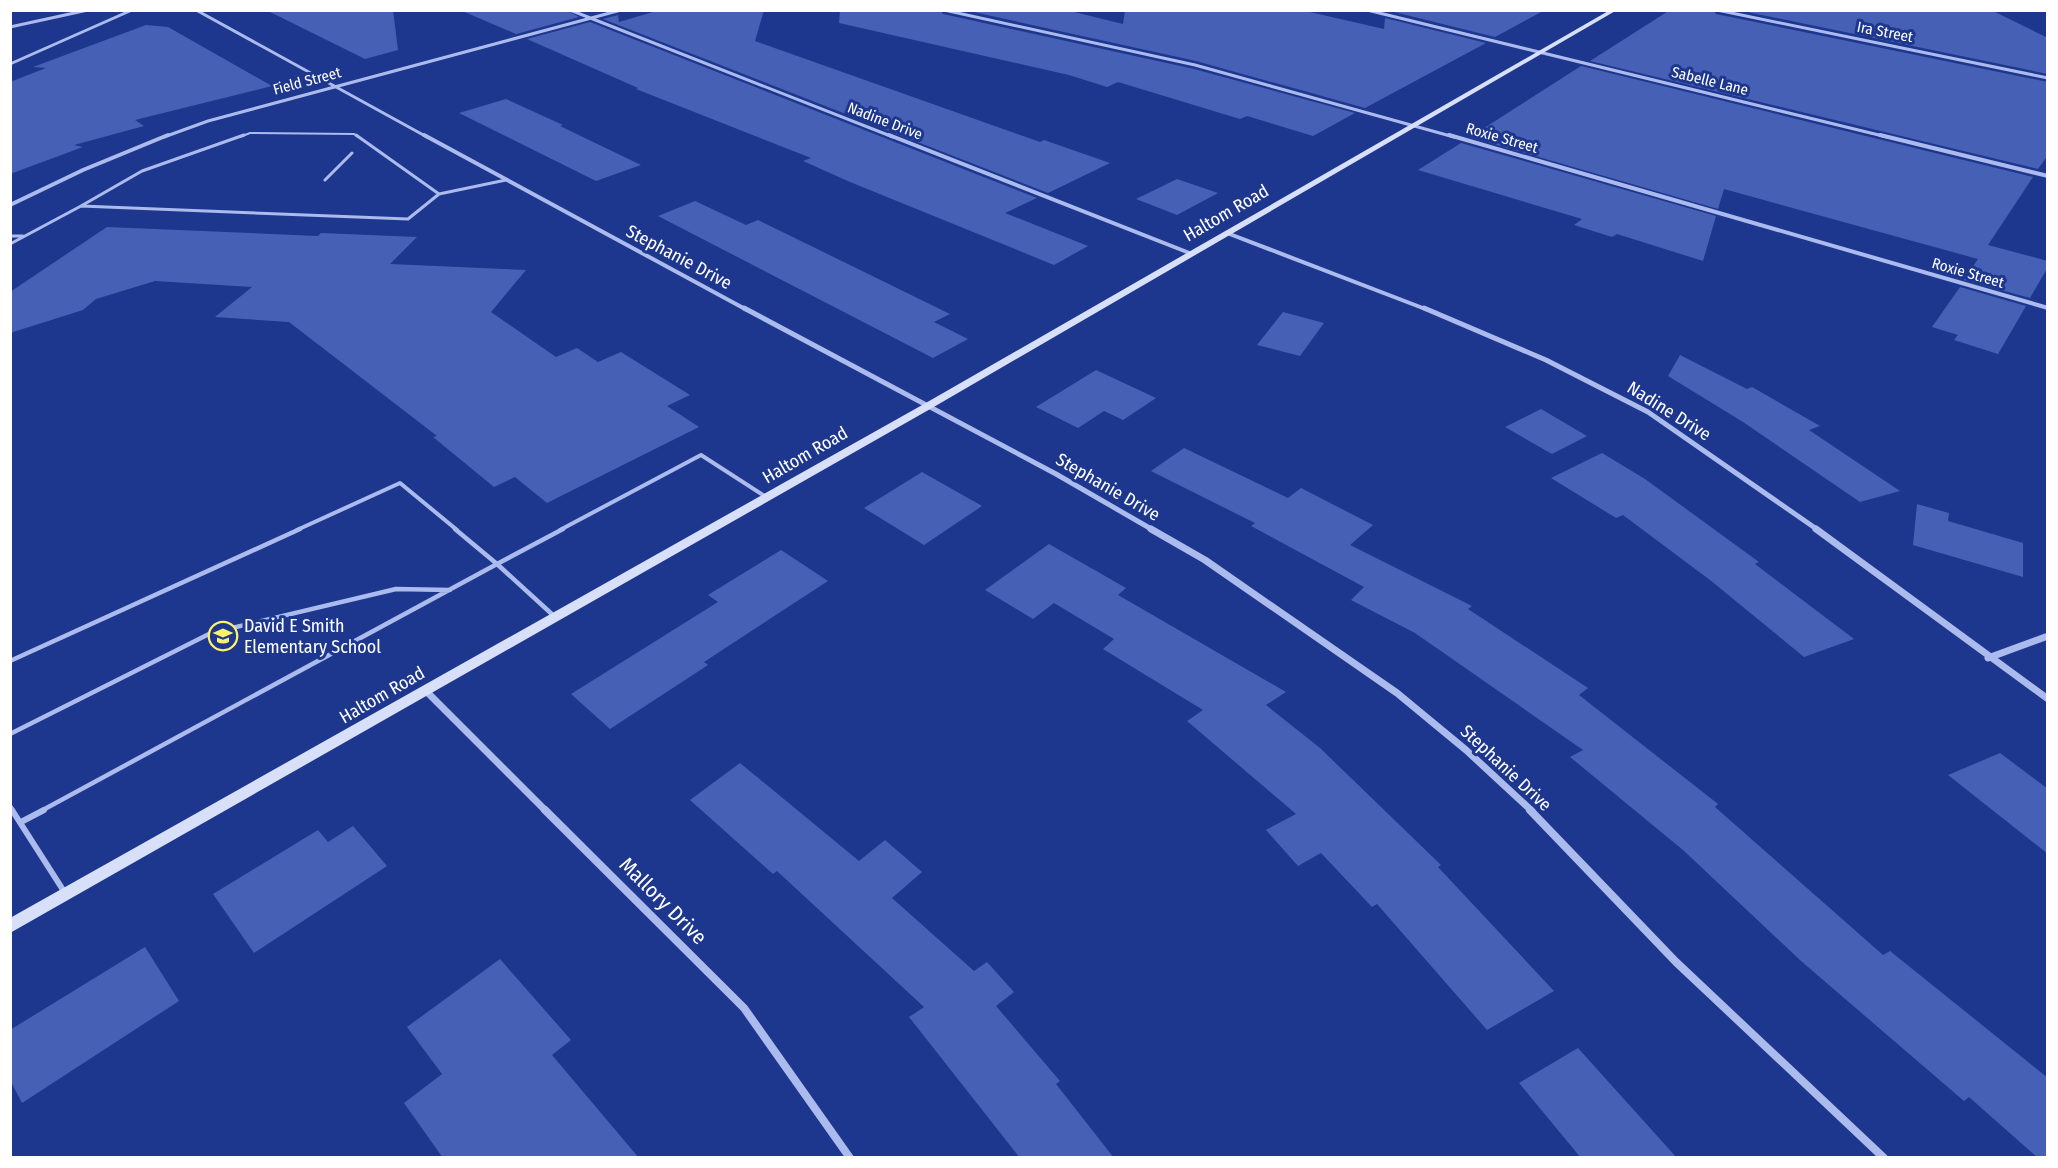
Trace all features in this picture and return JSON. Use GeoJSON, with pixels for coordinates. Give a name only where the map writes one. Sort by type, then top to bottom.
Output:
{"type":"FeatureCollection","features":[{"type":"Feature","properties":{"kind":"main road","name":"Haltom Road"},"geometry":{"type":"LineString","coordinates":[[10,926],[928,406],[1615,10]]}},
{"type":"Feature","properties":{"kind":"street"},"geometry":{"type":"LineString","coordinates":[[10,27],[88,10]]}},
{"type":"Feature","properties":{"kind":"street"},"geometry":{"type":"LineString","coordinates":[[10,64],[132,10]]}},
{"type":"Feature","properties":{"kind":"street","name":"Stephanie Drive"},"geometry":{"type":"LineString","coordinates":[[195,10],[506,180],[1056,474],[1205,560],[1398,693],[1466,750],[1537,816],[1676,962],[1884,1158]]}},
{"type":"Feature","properties":{"kind":"street","name":"Nadine Drive"},"geometry":{"type":"LineString","coordinates":[[570,10],[1192,254]]}},
{"type":"Feature","properties":{"kind":"street","name":"Field Street"},"geometry":{"type":"LineString","coordinates":[[10,205],[79,170],[154,139],[218,118],[621,10]]}},
{"type":"Feature","properties":{"kind":"street","name":"Roxie Street"},"geometry":{"type":"LineString","coordinates":[[944,10],[1195,65],[1414,125],[2048,308]]}},
{"type":"Feature","properties":{"kind":"street","name":"Sabelle Lane"},"geometry":{"type":"LineString","coordinates":[[1367,10],[2048,176]]}},
{"type":"Feature","properties":{"kind":"street","name":"Ira Street"},"geometry":{"type":"LineString","coordinates":[[1717,10],[2048,78]]}},
{"type":"Feature","properties":{"kind":"street","name":"Nadine Drive"},"geometry":{"type":"LineString","coordinates":[[1227,233],[1477,330],[1553,363],[1650,413],[1779,501],[1988,658],[2048,699]]}},
{"type":"Feature","properties":{"kind":"street"},"geometry":{"type":"LineString","coordinates":[[1988,658],[2048,636]]}},
{"type":"Feature","properties":{"kind":"street","name":"Mallory Drive"},"geometry":{"type":"LineString","coordinates":[[426,691],[744,1008],[850,1158]]}},
{"type":"Feature","properties":{"kind":"lane"},"geometry":{"type":"LineString","coordinates":[[10,244],[142,171],[250,133],[354,134],[439,194]]}},
{"type":"Feature","properties":{"kind":"lane"},"geometry":{"type":"LineString","coordinates":[[325,180],[352,153]]}},
{"type":"Feature","properties":{"kind":"lane"},"geometry":{"type":"LineString","coordinates":[[81,206],[408,219],[439,194],[506,180]]}},
{"type":"Feature","properties":{"kind":"lane"},"geometry":{"type":"LineString","coordinates":[[10,236],[25,236]]}},
{"type":"Feature","properties":{"kind":"lane"},"geometry":{"type":"LineString","coordinates":[[21,822],[701,455],[766,498]]}},
{"type":"Feature","properties":{"kind":"lane"},"geometry":{"type":"LineString","coordinates":[[10,661],[400,483],[556,617]]}},
{"type":"Feature","properties":{"kind":"lane"},"geometry":{"type":"LineString","coordinates":[[10,734],[211,633],[396,589],[452,590]]}},
{"type":"Feature","properties":{"kind":"lane"},"geometry":{"type":"LineString","coordinates":[[10,806],[66,894]]}},
{"type":"Feature","properties":{"kind":"building"},"geometry":{"type":"Polygon","coordinates":[[[266,10],[393,10],[398,50],[365,59],[266,10]]]}},
{"type":"Feature","properties":{"kind":"building"},"geometry":{"type":"Polygon","coordinates":[[[460,10],[566,10],[579,17],[516,34],[460,10]]]}},
{"type":"Feature","properties":{"kind":"building"},"geometry":{"type":"Polygon","coordinates":[[[660,10],[764,10],[755,41],[1040,142],[1044,140],[1110,163],[1048,193],[603,19],[618,15],[619,22],[660,10]]]}},
{"type":"Feature","properties":{"kind":"building"},"geometry":{"type":"Polygon","coordinates":[[[840,10],[940,10],[943,14],[1194,69],[1355,113],[1313,136],[1247,116],[1240,119],[1118,82],[1107,87],[1069,75],[839,23],[840,10]]]}},
{"type":"Feature","properties":{"kind":"building"},"geometry":{"type":"Polygon","coordinates":[[[964,10],[1066,10],[1123,24],[1125,10],[1301,10],[1384,29],[1385,18],[1486,43],[1365,108],[1196,61],[964,10]]]}},
{"type":"Feature","properties":{"kind":"building"},"geometry":{"type":"Polygon","coordinates":[[[1386,10],[1545,10],[1495,37],[1386,10]]]}},
{"type":"Feature","properties":{"kind":"building"},"geometry":{"type":"Polygon","coordinates":[[[1670,10],[1713,10],[1716,14],[2048,82],[2048,155],[2038,169],[1590,61],[1670,10]]]}},
{"type":"Feature","properties":{"kind":"building"},"geometry":{"type":"Polygon","coordinates":[[[1738,10],[1991,10],[2048,38],[2048,74],[1738,10]]]}},
{"type":"Feature","properties":{"kind":"building"},"geometry":{"type":"Polygon","coordinates":[[[590,22],[1037,198],[1005,213],[1088,246],[1054,265],[850,182],[803,161],[811,158],[636,89],[638,88],[527,39],[590,22]]]}},
{"type":"Feature","properties":{"kind":"building"},"geometry":{"type":"Polygon","coordinates":[[[146,25],[168,27],[272,86],[135,120],[144,126],[74,145],[83,147],[10,174],[10,82],[46,68],[33,67],[146,25]]]}},
{"type":"Feature","properties":{"kind":"building"},"geometry":{"type":"Polygon","coordinates":[[[1581,66],[2033,177],[1988,245],[2048,261],[2048,267],[2030,298],[1964,280],[1978,259],[1724,189],[1718,209],[1470,137],[1581,66]]]}},
{"type":"Feature","properties":{"kind":"building"},"geometry":{"type":"Polygon","coordinates":[[[506,99],[641,165],[596,181],[459,113],[506,99]]]}},
{"type":"Feature","properties":{"kind":"building"},"geometry":{"type":"Polygon","coordinates":[[[1461,143],[1716,216],[1703,261],[1617,234],[1612,237],[1574,225],[1582,219],[1418,170],[1461,143]]]}},
{"type":"Feature","properties":{"kind":"building"},"geometry":{"type":"Polygon","coordinates":[[[1177,179],[1218,193],[1177,215],[1136,199],[1177,179]]]}},
{"type":"Feature","properties":{"kind":"building"},"geometry":{"type":"Polygon","coordinates":[[[695,201],[746,225],[758,220],[950,314],[934,322],[968,339],[933,358],[658,216],[695,201]]]}},
{"type":"Feature","properties":{"kind":"building"},"geometry":{"type":"Polygon","coordinates":[[[107,227],[318,236],[321,233],[417,237],[390,264],[526,270],[491,312],[556,357],[577,348],[598,362],[621,352],[690,395],[667,406],[699,427],[547,503],[515,477],[494,487],[433,437],[437,436],[289,322],[215,317],[252,287],[155,281],[96,299],[83,310],[10,333],[10,292],[107,227]]]}},
{"type":"Feature","properties":{"kind":"building"},"geometry":{"type":"Polygon","coordinates":[[[1960,287],[2026,306],[1998,354],[1954,340],[1958,335],[1932,327],[1960,287]]]}},
{"type":"Feature","properties":{"kind":"building"},"geometry":{"type":"Polygon","coordinates":[[[1283,312],[1324,323],[1300,356],[1257,345],[1283,312]]]}},
{"type":"Feature","properties":{"kind":"building"},"geometry":{"type":"Polygon","coordinates":[[[1680,355],[1747,389],[1752,387],[1820,426],[1809,430],[1900,491],[1860,502],[1743,422],[1668,376],[1680,355]]]}},
{"type":"Feature","properties":{"kind":"building"},"geometry":{"type":"Polygon","coordinates":[[[1096,370],[1156,398],[1123,420],[1104,411],[1078,428],[1036,407],[1096,370]]]}},
{"type":"Feature","properties":{"kind":"building"},"geometry":{"type":"Polygon","coordinates":[[[1541,409],[1587,436],[1552,454],[1505,427],[1541,409]]]}},
{"type":"Feature","properties":{"kind":"building"},"geometry":{"type":"Polygon","coordinates":[[[1184,448],[1288,498],[1301,488],[1373,525],[1350,545],[1472,606],[1468,609],[1588,688],[1579,695],[1718,804],[1715,807],[1883,955],[1890,951],[2048,1078],[2048,1158],[2038,1158],[1969,1097],[1964,1101],[1801,961],[1683,850],[1570,757],[1583,750],[1415,633],[1351,600],[1364,587],[1251,526],[1255,523],[1151,471],[1184,448]]]}},
{"type":"Feature","properties":{"kind":"building"},"geometry":{"type":"Polygon","coordinates":[[[1602,453],[1645,479],[1759,562],[1755,564],[1854,639],[1804,657],[1710,580],[1623,515],[1616,518],[1551,478],[1602,453]]]}},
{"type":"Feature","properties":{"kind":"building"},"geometry":{"type":"Polygon","coordinates":[[[922,472],[982,506],[924,545],[864,508],[922,472]]]}},
{"type":"Feature","properties":{"kind":"building"},"geometry":{"type":"Polygon","coordinates":[[[1917,504],[1949,513],[1948,521],[2023,543],[2023,577],[1913,545],[1917,504]]]}},
{"type":"Feature","properties":{"kind":"building"},"geometry":{"type":"Polygon","coordinates":[[[1049,544],[1126,588],[1118,595],[1286,692],[1266,705],[1320,748],[1441,865],[1438,867],[1554,991],[1487,1030],[1377,904],[1372,907],[1321,853],[1298,866],[1266,830],[1296,814],[1187,721],[1203,710],[1103,649],[1114,639],[1054,603],[1033,619],[985,590],[1049,544]]]}},
{"type":"Feature","properties":{"kind":"building"},"geometry":{"type":"Polygon","coordinates":[[[781,550],[828,581],[704,662],[708,665],[610,729],[571,694],[718,602],[708,595],[781,550]]]}},
{"type":"Feature","properties":{"kind":"building"},"geometry":{"type":"Polygon","coordinates":[[[2000,753],[2048,789],[2048,854],[1948,775],[2000,753]]]}},
{"type":"Feature","properties":{"kind":"building"},"geometry":{"type":"Polygon","coordinates":[[[740,763],[859,861],[885,840],[922,872],[892,898],[974,971],[987,962],[1014,992],[996,1006],[1060,1081],[1056,1084],[1114,1158],[1020,1158],[909,1017],[924,1007],[777,871],[773,874],[690,800],[740,763]]]}},
{"type":"Feature","properties":{"kind":"building"},"geometry":{"type":"Polygon","coordinates":[[[353,826],[387,866],[254,953],[213,894],[318,830],[328,842],[353,826]]]}},
{"type":"Feature","properties":{"kind":"building"},"geometry":{"type":"Polygon","coordinates":[[[145,947],[179,1001],[22,1103],[10,1080],[10,1030],[145,947]]]}},
{"type":"Feature","properties":{"kind":"building"},"geometry":{"type":"Polygon","coordinates":[[[500,959],[571,1040],[552,1055],[639,1158],[443,1158],[404,1103],[442,1074],[407,1027],[500,959]]]}},
{"type":"Feature","properties":{"kind":"building"},"geometry":{"type":"Polygon","coordinates":[[[1578,1048],[1677,1158],[1581,1158],[1519,1083],[1578,1048]]]}},
{"type":"Feature","properties":{"kind":"place","name":"David E Smith Elementary School"},"geometry":{"type":"Point","coordinates":[223,636]}}]}
